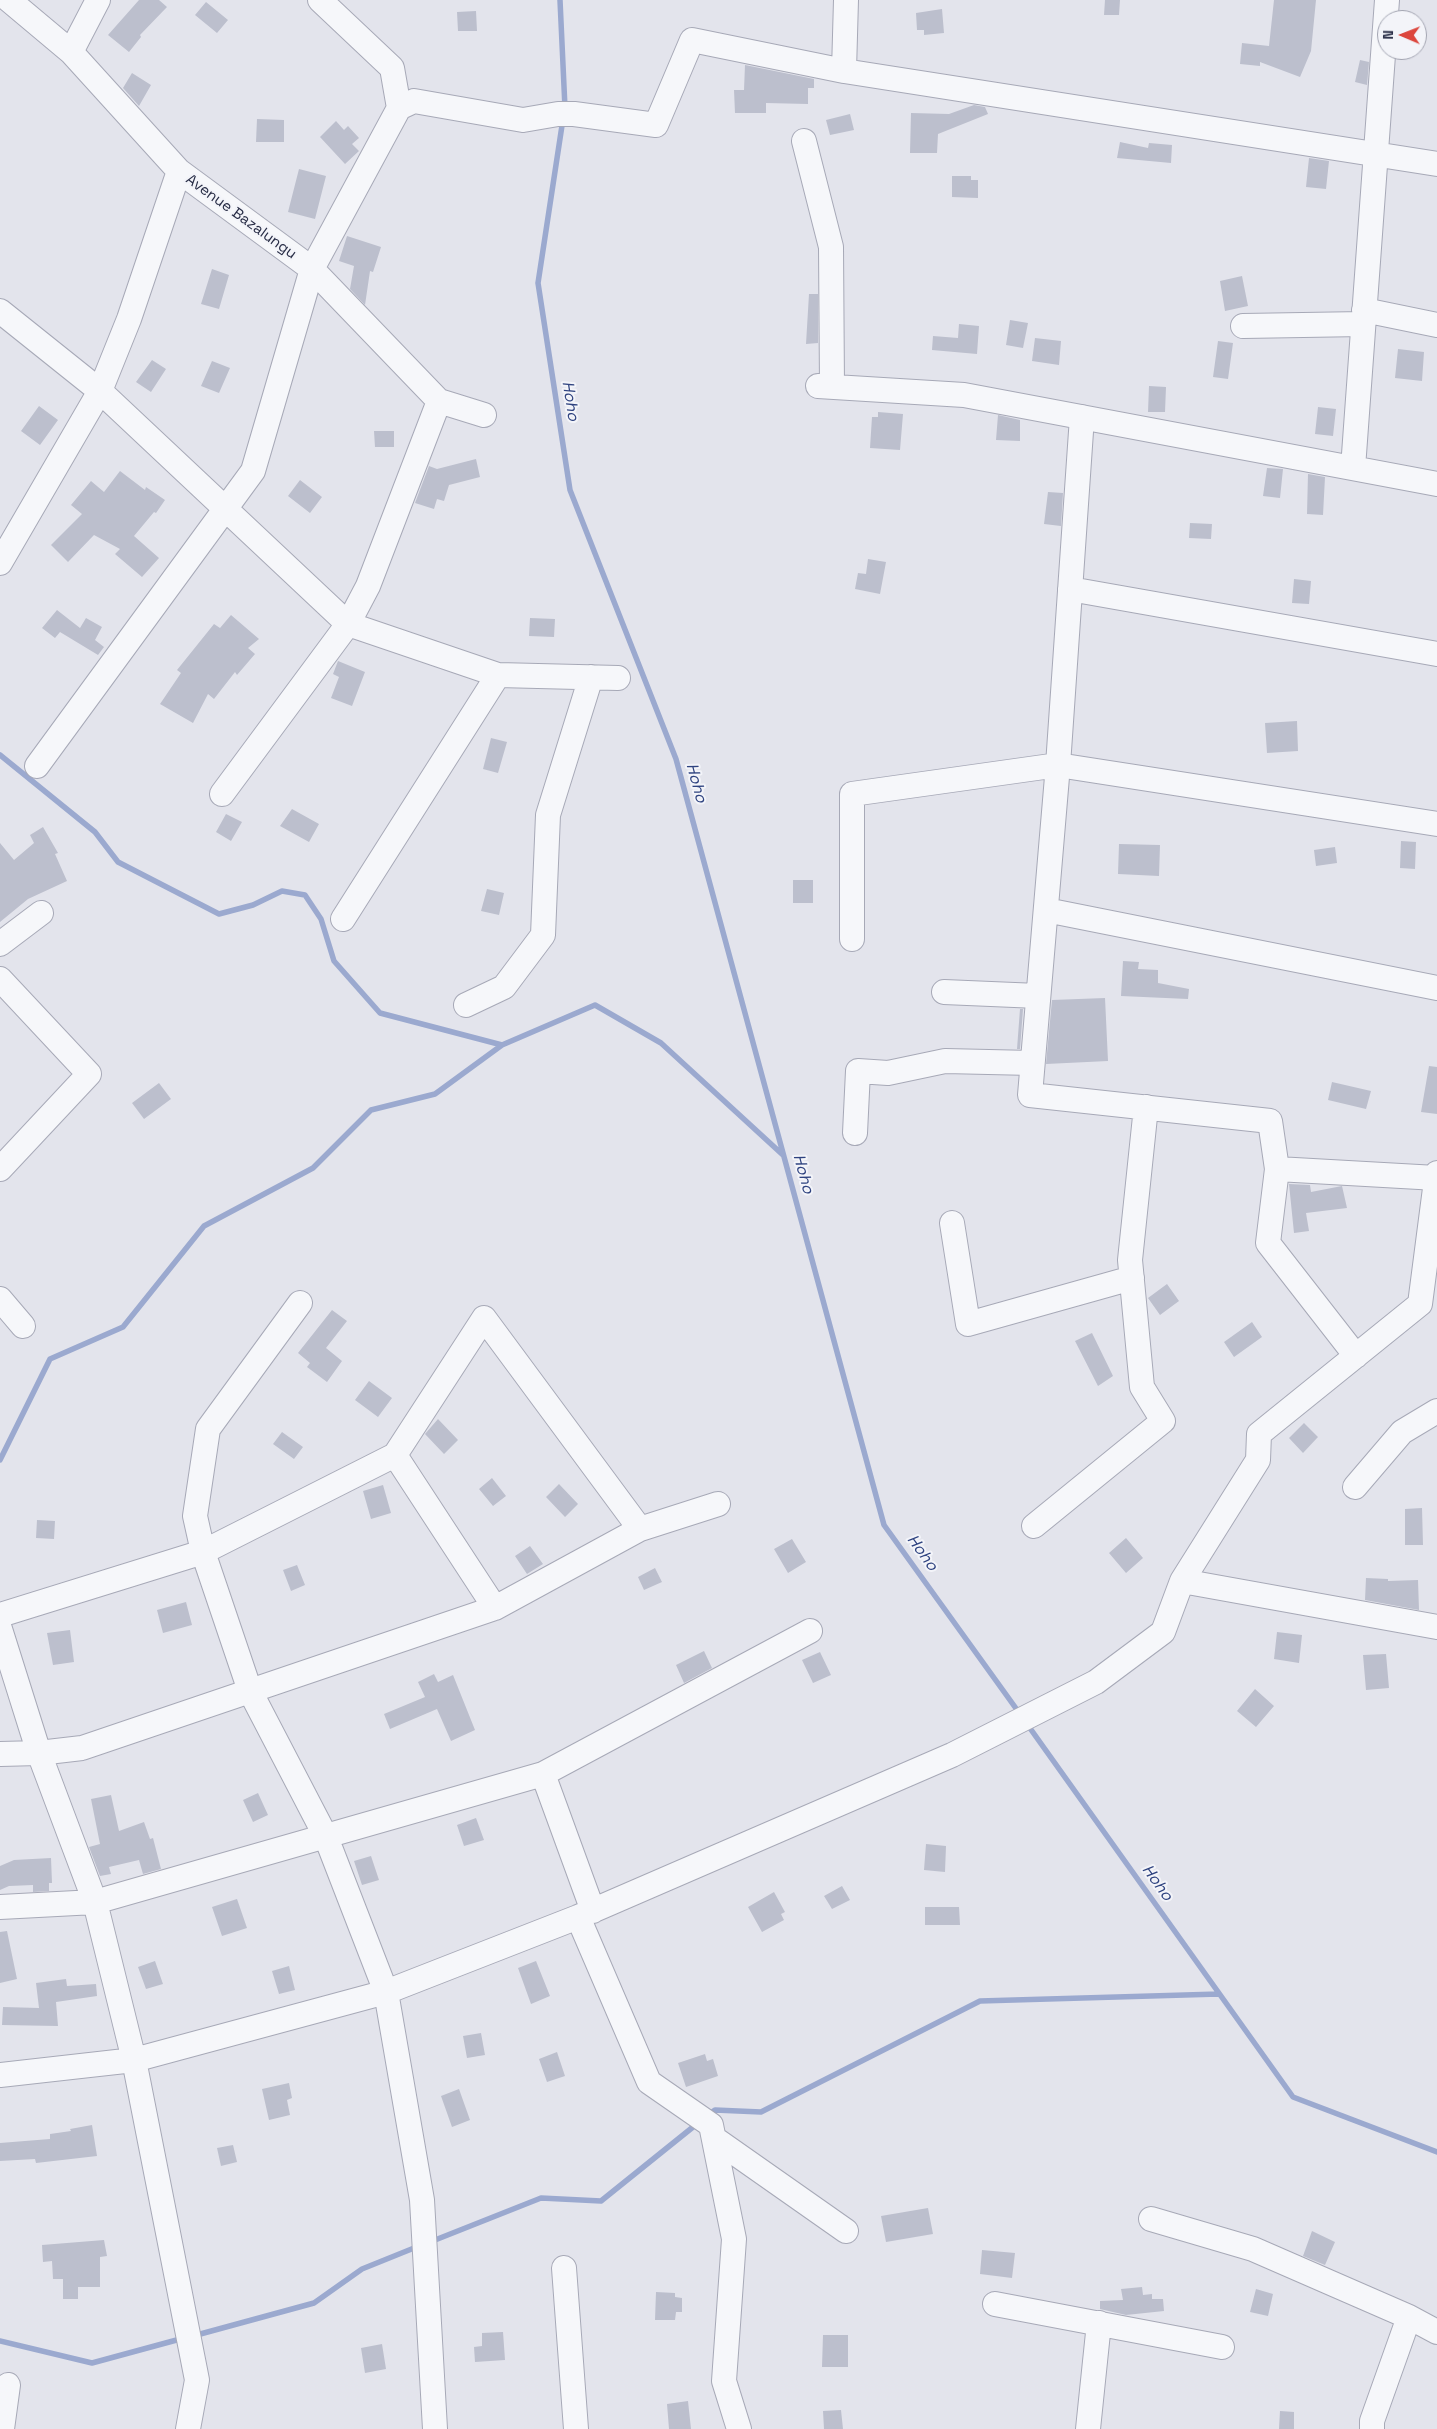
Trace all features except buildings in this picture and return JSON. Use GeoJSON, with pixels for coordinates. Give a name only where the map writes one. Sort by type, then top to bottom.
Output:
{"type":"FeatureCollection","features":[{"type":"Feature","properties":{"kind":"street","name":"Avenue Bazalungu"},"geometry":{"type":"LineString","coordinates":[[9,0],[71,52],[179,171],[312,269],[439,401],[484,415]]}},
{"type":"Feature","properties":{"kind":"street"},"geometry":{"type":"LineString","coordinates":[[71,52],[98,0]]}},
{"type":"Feature","properties":{"kind":"street"},"geometry":{"type":"LineString","coordinates":[[320,0],[392,68],[399,108]]}},
{"type":"Feature","properties":{"kind":"street"},"geometry":{"type":"LineString","coordinates":[[844,71],[846,0]]}},
{"type":"Feature","properties":{"kind":"street"},"geometry":{"type":"LineString","coordinates":[[1353,468],[1388,0]]}},
{"type":"Feature","properties":{"kind":"street"},"geometry":{"type":"LineString","coordinates":[[37,766],[253,471],[312,269],[399,108],[414,101],[523,120],[566,114],[656,125],[692,40],[844,71],[1437,164]]}},
{"type":"Feature","properties":{"kind":"street"},"geometry":{"type":"LineString","coordinates":[[804,142],[831,247],[825,386],[964,396],[1437,484]]}},
{"type":"Feature","properties":{"kind":"street"},"geometry":{"type":"LineString","coordinates":[[0,563],[100,391],[129,319],[179,171]]}},
{"type":"Feature","properties":{"kind":"street"},"geometry":{"type":"LineString","coordinates":[[0,311],[100,391],[348,624],[498,675],[618,678]]}},
{"type":"Feature","properties":{"kind":"street"},"geometry":{"type":"LineString","coordinates":[[1243,326],[1363,317],[1437,325]]}},
{"type":"Feature","properties":{"kind":"street"},"geometry":{"type":"LineString","coordinates":[[222,794],[348,624],[368,586],[439,401]]}},
{"type":"Feature","properties":{"kind":"street"},"geometry":{"type":"LineString","coordinates":[[1082,418],[1058,766],[1030,1094],[1270,1121],[1277,1169],[1268,1243],[1356,1356]]}},
{"type":"Feature","properties":{"kind":"street"},"geometry":{"type":"LineString","coordinates":[[1070,589],[1437,654]]}},
{"type":"Feature","properties":{"kind":"street"},"geometry":{"type":"LineString","coordinates":[[343,919],[498,675]]}},
{"type":"Feature","properties":{"kind":"street"},"geometry":{"type":"LineString","coordinates":[[466,1005],[504,987],[543,935],[548,815],[591,677]]}},
{"type":"Feature","properties":{"kind":"street"},"geometry":{"type":"LineString","coordinates":[[852,939],[852,794],[1058,766],[1437,824]]}},
{"type":"Feature","properties":{"kind":"street"},"geometry":{"type":"LineString","coordinates":[[1046,910],[1437,988]]}},
{"type":"Feature","properties":{"kind":"street"},"geometry":{"type":"LineString","coordinates":[[0,944],[41,913]]}},
{"type":"Feature","properties":{"kind":"street"},"geometry":{"type":"LineString","coordinates":[[0,979],[89,1074],[0,1168]]}},
{"type":"Feature","properties":{"kind":"street"},"geometry":{"type":"LineString","coordinates":[[944,992],[1038,996]]}},
{"type":"Feature","properties":{"kind":"street"},"geometry":{"type":"LineString","coordinates":[[855,1133],[858,1071],[888,1073],[945,1061],[1032,1063]]}},
{"type":"Feature","properties":{"kind":"street"},"geometry":{"type":"LineString","coordinates":[[1034,1526],[1163,1421],[1142,1386],[1130,1260],[1146,1107]]}},
{"type":"Feature","properties":{"kind":"street"},"geometry":{"type":"LineString","coordinates":[[1277,1169],[1437,1178]]}},
{"type":"Feature","properties":{"kind":"street"},"geometry":{"type":"LineString","coordinates":[[0,2075],[134,2060],[386,1992],[586,1914],[952,1755],[1096,1682],[1163,1632],[1182,1581],[1258,1460],[1259,1434],[1420,1304],[1437,1173]]}},
{"type":"Feature","properties":{"kind":"street"},"geometry":{"type":"LineString","coordinates":[[952,1223],[968,1324],[1132,1278]]}},
{"type":"Feature","properties":{"kind":"street"},"geometry":{"type":"LineString","coordinates":[[0,1299],[23,1326]]}},
{"type":"Feature","properties":{"kind":"street"},"geometry":{"type":"LineString","coordinates":[[300,1302],[208,1429],[195,1516],[203,1552],[250,1691],[326,1837],[386,1992],[422,2200],[435,2429]]}},
{"type":"Feature","properties":{"kind":"street"},"geometry":{"type":"LineString","coordinates":[[0,1615],[203,1552],[395,1455],[484,1318],[640,1529]]}},
{"type":"Feature","properties":{"kind":"street"},"geometry":{"type":"LineString","coordinates":[[1355,1488],[1402,1432],[1437,1412]]}},
{"type":"Feature","properties":{"kind":"street"},"geometry":{"type":"LineString","coordinates":[[395,1455],[495,1608]]}},
{"type":"Feature","properties":{"kind":"street"},"geometry":{"type":"LineString","coordinates":[[0,1754],[39,1753],[82,1748],[495,1608],[640,1529],[718,1504]]}},
{"type":"Feature","properties":{"kind":"street"},"geometry":{"type":"LineString","coordinates":[[1182,1581],[1437,1627]]}},
{"type":"Feature","properties":{"kind":"street"},"geometry":{"type":"LineString","coordinates":[[0,1629],[39,1753],[95,1902],[134,2060],[197,2380],[188,2429]]}},
{"type":"Feature","properties":{"kind":"street"},"geometry":{"type":"LineString","coordinates":[[0,1907],[95,1902],[543,1774],[810,1631]]}},
{"type":"Feature","properties":{"kind":"street"},"geometry":{"type":"LineString","coordinates":[[543,1774],[586,1914],[649,2082],[846,2231]]}},
{"type":"Feature","properties":{"kind":"street"},"geometry":{"type":"LineString","coordinates":[[708,2127],[734,2239],[724,2381],[738,2429]]}},
{"type":"Feature","properties":{"kind":"street"},"geometry":{"type":"LineString","coordinates":[[1151,2219],[1253,2249],[1409,2317],[1437,2332]]}},
{"type":"Feature","properties":{"kind":"street"},"geometry":{"type":"LineString","coordinates":[[564,2268],[576,2429]]}},
{"type":"Feature","properties":{"kind":"street"},"geometry":{"type":"LineString","coordinates":[[995,2304],[1222,2347]]}},
{"type":"Feature","properties":{"kind":"street"},"geometry":{"type":"LineString","coordinates":[[1372,2429],[1372,2421],[1409,2317]]}},
{"type":"Feature","properties":{"kind":"street"},"geometry":{"type":"LineString","coordinates":[[1088,2429],[1099,2323]]}},
{"type":"Feature","properties":{"kind":"street"},"geometry":{"type":"LineString","coordinates":[[2,2429],[8,2385]]}},
{"type":"Feature","properties":{"kind":"waterway","name":"Hoho"},"geometry":{"type":"LineString","coordinates":[[560,0],[565,108]]}},
{"type":"Feature","properties":{"kind":"waterway","name":"Hoho"},"geometry":{"type":"LineString","coordinates":[[563,119],[538,283],[570,490],[676,759],[884,1525],[1020,1714]]}},
{"type":"Feature","properties":{"kind":"waterway"},"geometry":{"type":"LineString","coordinates":[[0,755],[95,832],[118,862],[219,914],[253,905],[282,891],[305,895],[321,919],[334,961],[380,1013],[502,1045]]}},
{"type":"Feature","properties":{"kind":"waterway"},"geometry":{"type":"LineString","coordinates":[[0,1460],[50,1359],[123,1327],[204,1226],[313,1168],[371,1110],[435,1094],[502,1045],[595,1005],[661,1043],[783,1155]]}},
{"type":"Feature","properties":{"kind":"waterway","name":"Hoho"},"geometry":{"type":"LineString","coordinates":[[1027,1724],[1293,2097],[1437,2152]]}},
{"type":"Feature","properties":{"kind":"waterway"},"geometry":{"type":"LineString","coordinates":[[707,2116],[715,2110],[761,2112],[980,2001],[1219,1994]]}},
{"type":"Feature","properties":{"kind":"waterway"},"geometry":{"type":"LineString","coordinates":[[430,2242],[541,2198],[601,2201],[698,2123]]}},
{"type":"Feature","properties":{"kind":"waterway"},"geometry":{"type":"LineString","coordinates":[[193,2336],[314,2303],[362,2269],[419,2246]]}},
{"type":"Feature","properties":{"kind":"waterway"},"geometry":{"type":"LineString","coordinates":[[0,2341],[92,2363],[184,2338]]}}]}
